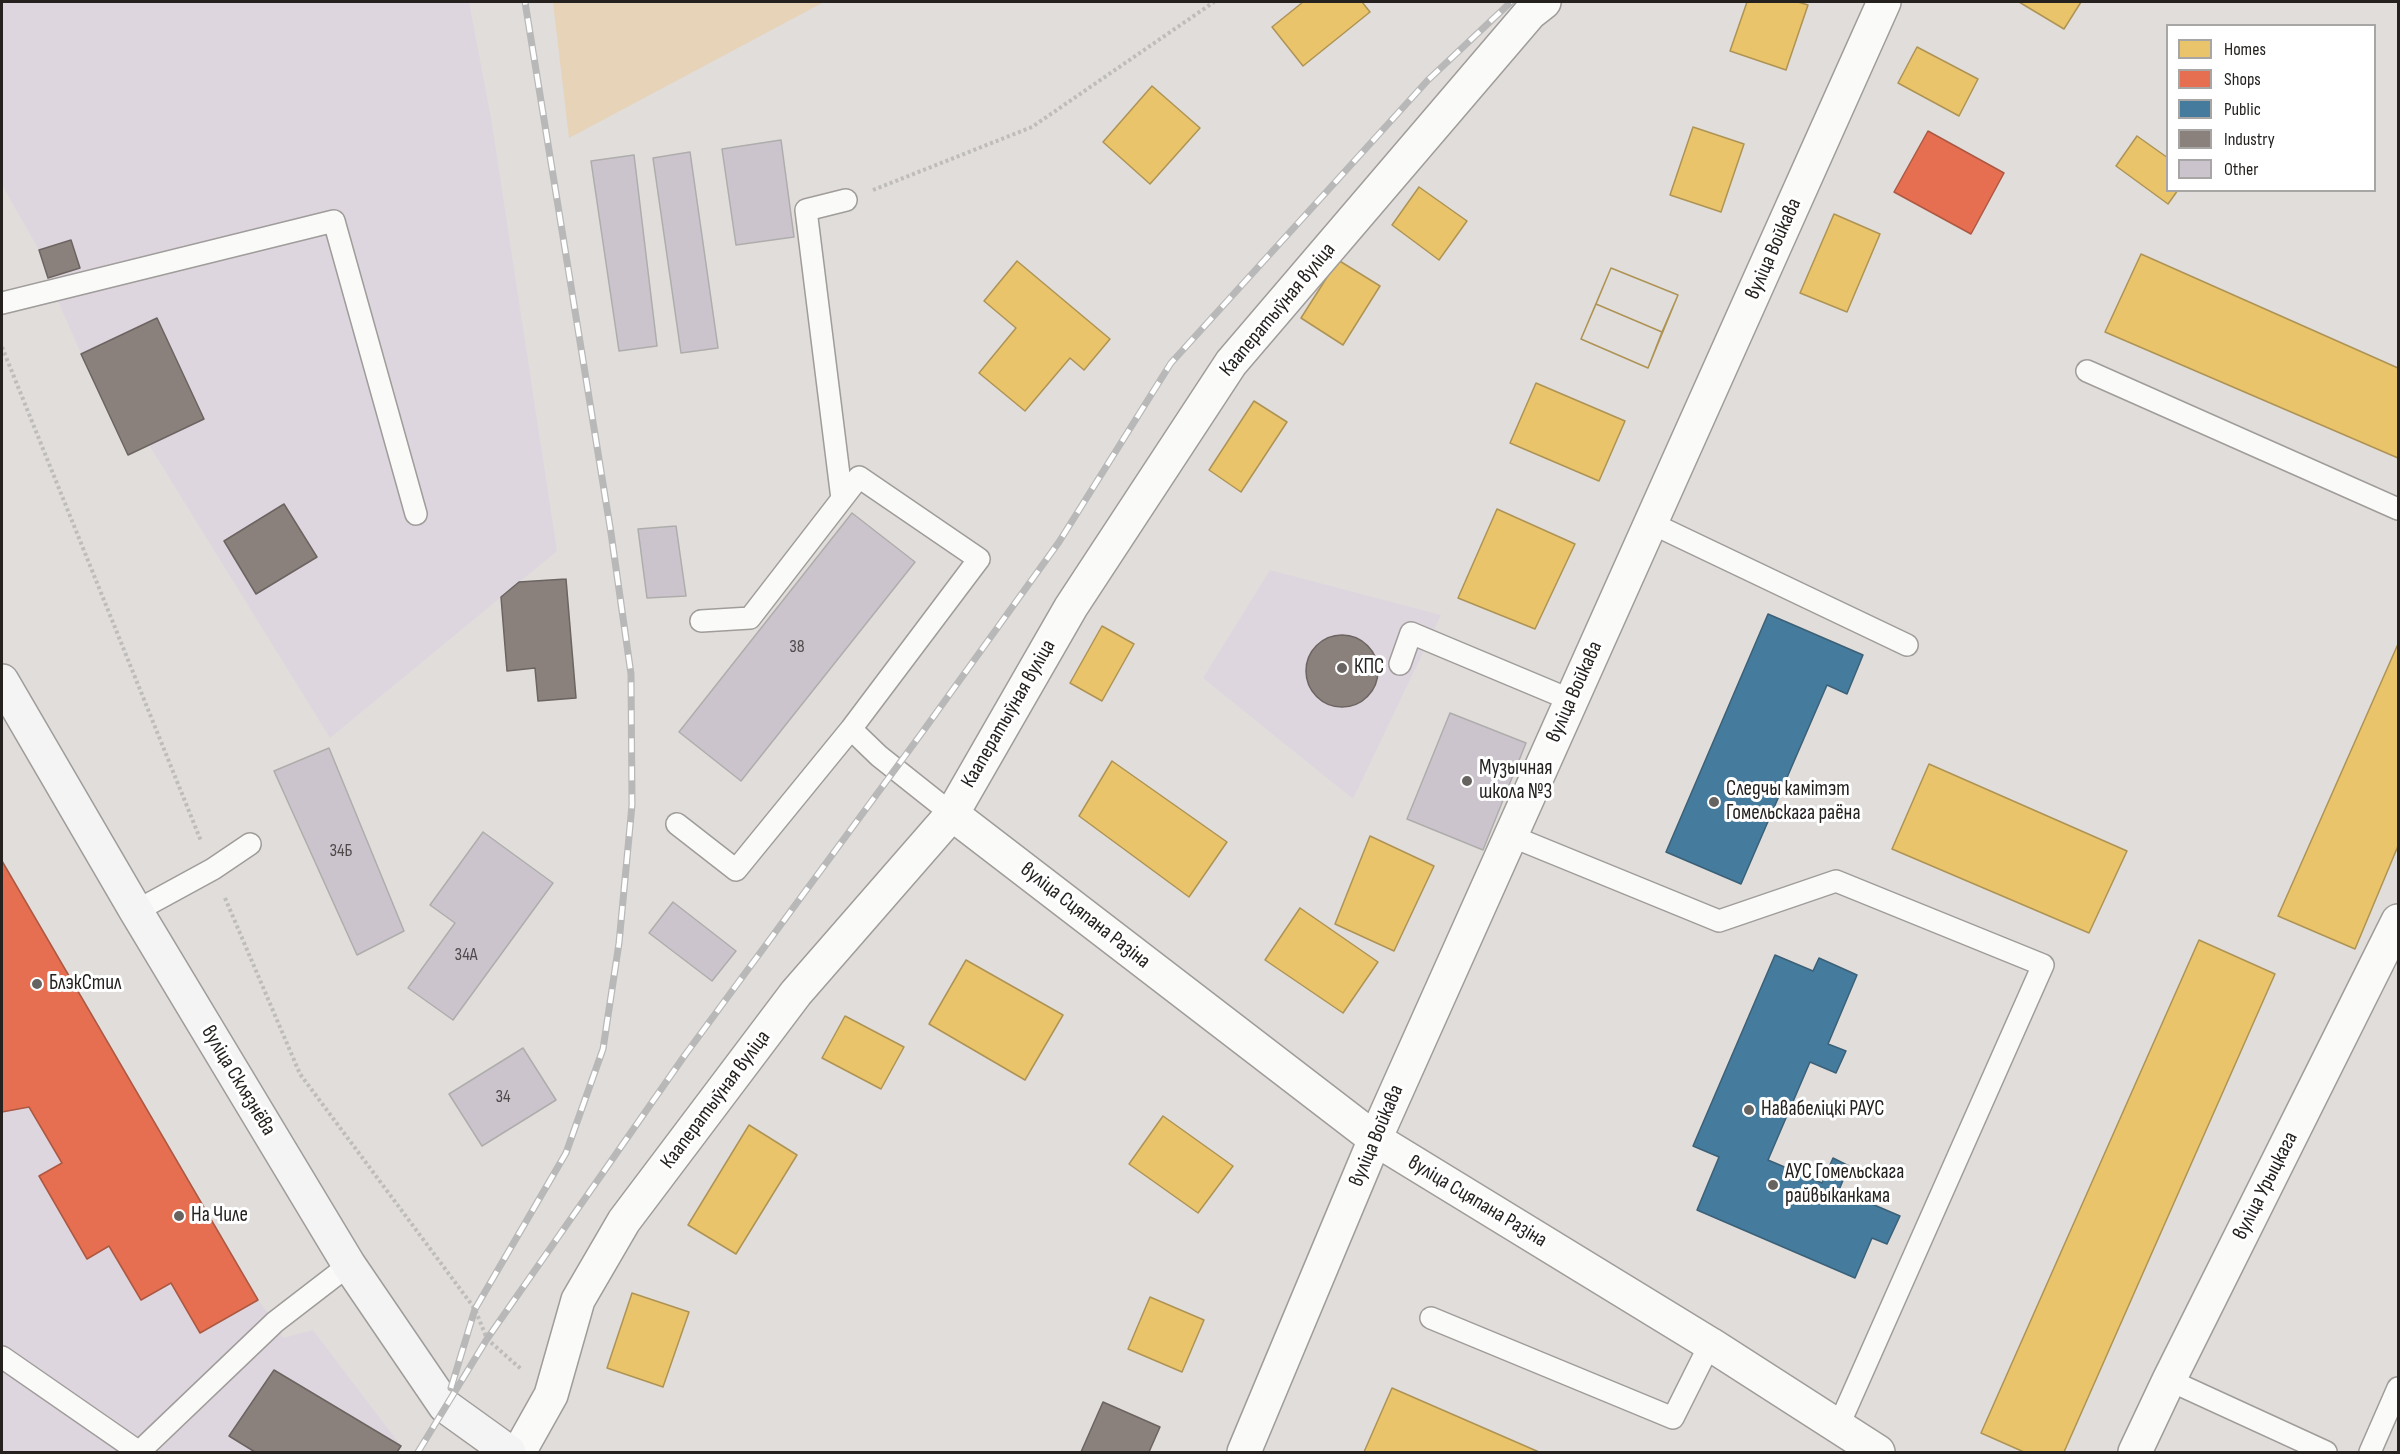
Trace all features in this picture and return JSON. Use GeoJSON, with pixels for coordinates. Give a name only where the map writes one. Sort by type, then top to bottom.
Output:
{"type":"FeatureCollection","features":[{"type":"Feature","properties":{"kind":"main road","name":"вуліца Склязнёва"},"geometry":{"type":"LineString","coordinates":[[2,681],[136,911],[349,1265],[445,1406],[509,1452]]}},
{"type":"Feature","properties":{"kind":"street","name":"Кааператыўная вуліца"},"geometry":{"type":"LineString","coordinates":[[519,1452],[550,1395],[578,1299],[624,1221],[796,993],[952,814],[1071,607],[1231,363],[1530,13],[1544,2]]}},
{"type":"Feature","properties":{"kind":"street","name":"вуліца Войкава"},"geometry":{"type":"LineString","coordinates":[[1244,1452],[1375,1139],[1884,2]]}},
{"type":"Feature","properties":{"kind":"street","name":"вуліца Сцяпана Разіна"},"geometry":{"type":"LineString","coordinates":[[952,814],[1375,1139],[1710,1344],[1878,1452]]}},
{"type":"Feature","properties":{"kind":"street","name":"вуліца Урыцкага"},"geometry":{"type":"LineString","coordinates":[[2135,1452],[2398,921]]}},
{"type":"Feature","properties":{"kind":"lane"},"geometry":{"type":"LineString","coordinates":[[842,499],[806,210],[846,200]]}},
{"type":"Feature","properties":{"kind":"lane"},"geometry":{"type":"LineString","coordinates":[[2,303],[334,221],[416,514]]}},
{"type":"Feature","properties":{"kind":"lane"},"geometry":{"type":"LineString","coordinates":[[2087,371],[2398,509]]}},
{"type":"Feature","properties":{"kind":"lane"},"geometry":{"type":"LineString","coordinates":[[677,824],[736,870],[851,729],[979,559],[859,477],[750,618],[701,621]]}},
{"type":"Feature","properties":{"kind":"lane"},"geometry":{"type":"LineString","coordinates":[[1651,523],[1907,645]]}},
{"type":"Feature","properties":{"kind":"lane"},"geometry":{"type":"LineString","coordinates":[[1400,664],[1411,633],[1571,700]]}},
{"type":"Feature","properties":{"kind":"lane"},"geometry":{"type":"LineString","coordinates":[[851,729],[879,756],[952,814]]}},
{"type":"Feature","properties":{"kind":"lane"},"geometry":{"type":"LineString","coordinates":[[1511,836],[1719,921],[1836,881],[2043,965],[1838,1427]]}},
{"type":"Feature","properties":{"kind":"lane"},"geometry":{"type":"LineString","coordinates":[[136,911],[213,869],[250,844]]}},
{"type":"Feature","properties":{"kind":"lane"},"geometry":{"type":"LineString","coordinates":[[2,1357],[139,1452],[275,1322],[349,1265]]}},
{"type":"Feature","properties":{"kind":"lane"},"geometry":{"type":"LineString","coordinates":[[1431,1318],[1673,1419],[1710,1344]]}},
{"type":"Feature","properties":{"kind":"lane"},"geometry":{"type":"LineString","coordinates":[[2169,1380],[2326,1452]]}},
{"type":"Feature","properties":{"kind":"lane"},"geometry":{"type":"LineString","coordinates":[[2370,1452],[2398,1388]]}},
{"type":"Feature","properties":{"kind":"path"},"geometry":{"type":"LineString","coordinates":[[846,200],[1032,127],[1214,2]]}},
{"type":"Feature","properties":{"kind":"path"},"geometry":{"type":"LineString","coordinates":[[2,347],[213,869],[300,1074],[475,1309],[487,1339],[550,1395]]}},
{"type":"Feature","properties":{"kind":"shaded area"},"geometry":{"type":"Polygon","coordinates":[[[2,2],[469,2],[491,118],[557,551],[330,738],[149,445],[128,455],[48,278],[39,250],[2,185],[2,2]]]}},
{"type":"Feature","properties":{"kind":"shaded area"},"geometry":{"type":"Polygon","coordinates":[[[553,2],[824,2],[569,138],[553,2]]]}},
{"type":"Feature","properties":{"kind":"shaded area"},"geometry":{"type":"Polygon","coordinates":[[[1270,570],[1441,615],[1353,799],[1203,678],[1270,570]]]}},
{"type":"Feature","properties":{"kind":"shaded area"},"geometry":{"type":"Polygon","coordinates":[[[2,861],[258,1300],[275,1322],[283,1338],[313,1330],[401,1446],[397,1452],[2,1452],[2,861]]]}},
{"type":"Feature","properties":{"kind":"building: Homes"},"geometry":{"type":"Polygon","coordinates":[[[1303,2],[1362,2],[1370,12],[1303,66],[1272,27],[1303,2]]]}},
{"type":"Feature","properties":{"kind":"building: Homes"},"geometry":{"type":"Polygon","coordinates":[[[1747,2],[1798,2],[1808,5],[1786,70],[1730,51],[1747,2]]]}},
{"type":"Feature","properties":{"kind":"building: Homes"},"geometry":{"type":"Polygon","coordinates":[[[2019,2],[2081,2],[2064,29],[2019,2]]]}},
{"type":"Feature","properties":{"kind":"building: Homes"},"geometry":{"type":"Polygon","coordinates":[[[1917,47],[1978,79],[1959,116],[1898,83],[1917,47]]]}},
{"type":"Feature","properties":{"kind":"building: Homes"},"geometry":{"type":"Polygon","coordinates":[[[1152,86],[1200,128],[1150,184],[1103,142],[1152,86]]]}},
{"type":"Feature","properties":{"kind":"building: Homes"},"geometry":{"type":"Polygon","coordinates":[[[1693,127],[1744,144],[1721,212],[1670,195],[1693,127]]]}},
{"type":"Feature","properties":{"kind":"building: Homes"},"geometry":{"type":"Polygon","coordinates":[[[2137,136],[2166,157],[2166,192],[2177,192],[2168,204],[2116,166],[2137,136]]]}},
{"type":"Feature","properties":{"kind":"building: Homes"},"geometry":{"type":"Polygon","coordinates":[[[1419,187],[1467,221],[1439,260],[1392,225],[1419,187]]]}},
{"type":"Feature","properties":{"kind":"building: Homes"},"geometry":{"type":"Polygon","coordinates":[[[1834,214],[1880,234],[1847,312],[1800,293],[1834,214]]]}},
{"type":"Feature","properties":{"kind":"building: Homes"},"geometry":{"type":"Polygon","coordinates":[[[2141,254],[2398,368],[2398,458],[2105,332],[2141,254]]]}},
{"type":"Feature","properties":{"kind":"building: Homes"},"geometry":{"type":"Polygon","coordinates":[[[1338,260],[1380,286],[1343,345],[1301,318],[1338,260]]]}},
{"type":"Feature","properties":{"kind":"building: Homes"},"geometry":{"type":"Polygon","coordinates":[[[1017,261],[1110,339],[1084,370],[1070,358],[1025,411],[979,373],[1016,328],[984,301],[1017,261]]]}},
{"type":"Feature","properties":{"kind":"building: Homes"},"geometry":{"type":"Polygon","coordinates":[[[1611,268],[1678,295],[1662,332],[1596,304],[1611,268]]]}},
{"type":"Feature","properties":{"kind":"building: Homes"},"geometry":{"type":"Polygon","coordinates":[[[1611,268],[1678,295],[1648,368],[1581,339],[1611,268]]]}},
{"type":"Feature","properties":{"kind":"building: Homes"},"geometry":{"type":"Polygon","coordinates":[[[1596,304],[1662,332],[1648,368],[1581,339],[1596,304]]]}},
{"type":"Feature","properties":{"kind":"building: Homes"},"geometry":{"type":"Polygon","coordinates":[[[1536,383],[1625,421],[1599,481],[1510,443],[1536,383]]]}},
{"type":"Feature","properties":{"kind":"building: Homes"},"geometry":{"type":"Polygon","coordinates":[[[1254,401],[1287,422],[1241,492],[1209,470],[1254,401]]]}},
{"type":"Feature","properties":{"kind":"building: Homes"},"geometry":{"type":"Polygon","coordinates":[[[1497,509],[1575,544],[1535,629],[1458,598],[1497,509]]]}},
{"type":"Feature","properties":{"kind":"building: Homes"},"geometry":{"type":"Polygon","coordinates":[[[1102,626],[1134,644],[1102,701],[1070,683],[1102,626]]]}},
{"type":"Feature","properties":{"kind":"building: Homes"},"geometry":{"type":"Polygon","coordinates":[[[2398,644],[2398,846],[2355,949],[2278,916],[2398,644]]]}},
{"type":"Feature","properties":{"kind":"building: Homes"},"geometry":{"type":"Polygon","coordinates":[[[1112,761],[1227,842],[1189,897],[1079,816],[1112,761]]]}},
{"type":"Feature","properties":{"kind":"building: Homes"},"geometry":{"type":"Polygon","coordinates":[[[1929,764],[2127,851],[2089,933],[1892,849],[1929,764]]]}},
{"type":"Feature","properties":{"kind":"building: Homes"},"geometry":{"type":"Polygon","coordinates":[[[1370,836],[1434,866],[1394,951],[1335,924],[1370,836]]]}},
{"type":"Feature","properties":{"kind":"building: Homes"},"geometry":{"type":"Polygon","coordinates":[[[1300,908],[1378,962],[1343,1013],[1265,960],[1300,908]]]}},
{"type":"Feature","properties":{"kind":"building: Homes"},"geometry":{"type":"Polygon","coordinates":[[[2199,940],[2275,974],[2064,1452],[2024,1452],[1981,1433],[2199,940]]]}},
{"type":"Feature","properties":{"kind":"building: Homes"},"geometry":{"type":"Polygon","coordinates":[[[966,960],[1063,1015],[1025,1080],[929,1024],[966,960]]]}},
{"type":"Feature","properties":{"kind":"building: Homes"},"geometry":{"type":"Polygon","coordinates":[[[845,1016],[904,1047],[881,1089],[822,1058],[845,1016]]]}},
{"type":"Feature","properties":{"kind":"building: Homes"},"geometry":{"type":"Polygon","coordinates":[[[1163,1116],[1233,1166],[1198,1213],[1129,1164],[1163,1116]]]}},
{"type":"Feature","properties":{"kind":"building: Homes"},"geometry":{"type":"Polygon","coordinates":[[[749,1125],[797,1155],[736,1254],[688,1225],[749,1125]]]}},
{"type":"Feature","properties":{"kind":"building: Homes"},"geometry":{"type":"Polygon","coordinates":[[[632,1293],[689,1312],[663,1387],[607,1368],[632,1293]]]}},
{"type":"Feature","properties":{"kind":"building: Homes"},"geometry":{"type":"Polygon","coordinates":[[[1150,1297],[1204,1320],[1182,1372],[1128,1349],[1150,1297]]]}},
{"type":"Feature","properties":{"kind":"building: Homes"},"geometry":{"type":"Polygon","coordinates":[[[1392,1388],[1539,1452],[1364,1452],[1392,1388]]]}},
{"type":"Feature","properties":{"kind":"building: Shops"},"geometry":{"type":"Polygon","coordinates":[[[1928,131],[2004,173],[1971,234],[1894,192],[1928,131]]]}},
{"type":"Feature","properties":{"kind":"building: Shops","name":"БлэкСтил"},"geometry":{"type":"Polygon","coordinates":[[[2,861],[258,1300],[200,1333],[171,1283],[141,1300],[109,1246],[87,1259],[39,1176],[62,1163],[29,1107],[2,1112],[2,861]]]}},
{"type":"Feature","properties":{"kind":"building: Public"},"geometry":{"type":"Polygon","coordinates":[[[1768,614],[1863,655],[1847,694],[1827,685],[1741,884],[1666,852],[1768,614]]]}},
{"type":"Feature","properties":{"kind":"building: Public","name":"Навабеліцкі РАУС"},"geometry":{"type":"Polygon","coordinates":[[[1775,955],[1813,971],[1819,958],[1857,975],[1828,1044],[1846,1051],[1836,1073],[1810,1062],[1768,1160],[1822,1183],[1833,1158],[1849,1166],[1839,1190],[1900,1216],[1887,1244],[1872,1238],[1855,1278],[1697,1210],[1719,1157],[1693,1146],[1775,955]]]}},
{"type":"Feature","properties":{"kind":"building: Industry"},"geometry":{"type":"Polygon","coordinates":[[[71,240],[80,268],[48,278],[39,250],[71,240]]]}},
{"type":"Feature","properties":{"kind":"building: Industry"},"geometry":{"type":"Polygon","coordinates":[[[157,318],[204,419],[128,455],[81,354],[157,318]]]}},
{"type":"Feature","properties":{"kind":"building: Industry"},"geometry":{"type":"Polygon","coordinates":[[[284,504],[317,557],[256,594],[224,541],[284,504]]]}},
{"type":"Feature","properties":{"kind":"building: Industry"},"geometry":{"type":"Polygon","coordinates":[[[566,579],[576,698],[538,701],[535,668],[507,671],[501,597],[519,582],[566,579]]]}},
{"type":"Feature","properties":{"kind":"building: Industry","name":"КПС"},"geometry":{"type":"Polygon","coordinates":[[[1349,635],[1368,645],[1376,657],[1378,671],[1376,685],[1368,697],[1356,705],[1335,707],[1316,697],[1308,685],[1306,664],[1316,645],[1328,637],[1349,635]]]}},
{"type":"Feature","properties":{"kind":"building: Industry"},"geometry":{"type":"Polygon","coordinates":[[[274,1370],[401,1446],[397,1452],[255,1452],[229,1436],[274,1370]]]}},
{"type":"Feature","properties":{"kind":"building: Industry"},"geometry":{"type":"Polygon","coordinates":[[[1103,1402],[1160,1427],[1149,1452],[1081,1452],[1103,1402]]]}},
{"type":"Feature","properties":{"kind":"building: Other"},"geometry":{"type":"Polygon","coordinates":[[[781,140],[794,237],[736,245],[722,149],[781,140]]]}},
{"type":"Feature","properties":{"kind":"building: Other"},"geometry":{"type":"Polygon","coordinates":[[[690,152],[718,348],[681,353],[653,158],[690,152]]]}},
{"type":"Feature","properties":{"kind":"building: Other"},"geometry":{"type":"Polygon","coordinates":[[[634,155],[657,346],[619,351],[591,161],[634,155]]]}},
{"type":"Feature","properties":{"kind":"building: Other"},"geometry":{"type":"Polygon","coordinates":[[[852,513],[915,562],[741,781],[679,732],[852,513]]]}},
{"type":"Feature","properties":{"kind":"building: Other"},"geometry":{"type":"Polygon","coordinates":[[[676,526],[686,596],[647,598],[638,529],[676,526]]]}},
{"type":"Feature","properties":{"kind":"building: Other","name":"Музычная школа №3"},"geometry":{"type":"Polygon","coordinates":[[[1450,713],[1526,743],[1483,850],[1407,819],[1450,713]]]}},
{"type":"Feature","properties":{"kind":"building: Other"},"geometry":{"type":"Polygon","coordinates":[[[329,748],[404,931],[357,955],[274,771],[329,748]]]}},
{"type":"Feature","properties":{"kind":"building: Other"},"geometry":{"type":"Polygon","coordinates":[[[483,832],[553,883],[453,1020],[408,988],[455,923],[430,905],[483,832]]]}},
{"type":"Feature","properties":{"kind":"building: Other"},"geometry":{"type":"Polygon","coordinates":[[[673,902],[736,951],[712,981],[649,933],[673,902]]]}},
{"type":"Feature","properties":{"kind":"building: Other"},"geometry":{"type":"Polygon","coordinates":[[[523,1048],[556,1100],[482,1146],[449,1094],[523,1048]]]}},
{"type":"Feature","properties":{"kind":"railway"},"geometry":{"type":"LineString","coordinates":[[451,1388],[475,1309],[566,1153],[603,1049],[619,943],[632,805],[631,674],[611,533],[525,2]]}},
{"type":"Feature","properties":{"kind":"railway"},"geometry":{"type":"LineString","coordinates":[[418,1452],[487,1339],[685,1055],[1059,542],[1171,363],[1428,80],[1511,2]]}},
{"type":"Feature","properties":{"kind":"place","name":"КПС"},"geometry":{"type":"Point","coordinates":[1342,668]}},
{"type":"Feature","properties":{"kind":"place","name":"Музычная школа №3"},"geometry":{"type":"Point","coordinates":[1467,781]}},
{"type":"Feature","properties":{"kind":"place","name":"Следчы камітэт Гомельскага раёна"},"geometry":{"type":"Point","coordinates":[1714,802]}},
{"type":"Feature","properties":{"kind":"place","name":"БлэкСтил"},"geometry":{"type":"Point","coordinates":[37,984]}},
{"type":"Feature","properties":{"kind":"place","name":"Навабеліцкі РАУС"},"geometry":{"type":"Point","coordinates":[1749,1110]}},
{"type":"Feature","properties":{"kind":"place","name":"АУС Гомельскага райвыканкама"},"geometry":{"type":"Point","coordinates":[1773,1185]}},
{"type":"Feature","properties":{"kind":"place","name":"На Чиле"},"geometry":{"type":"Point","coordinates":[179,1216]}}]}
